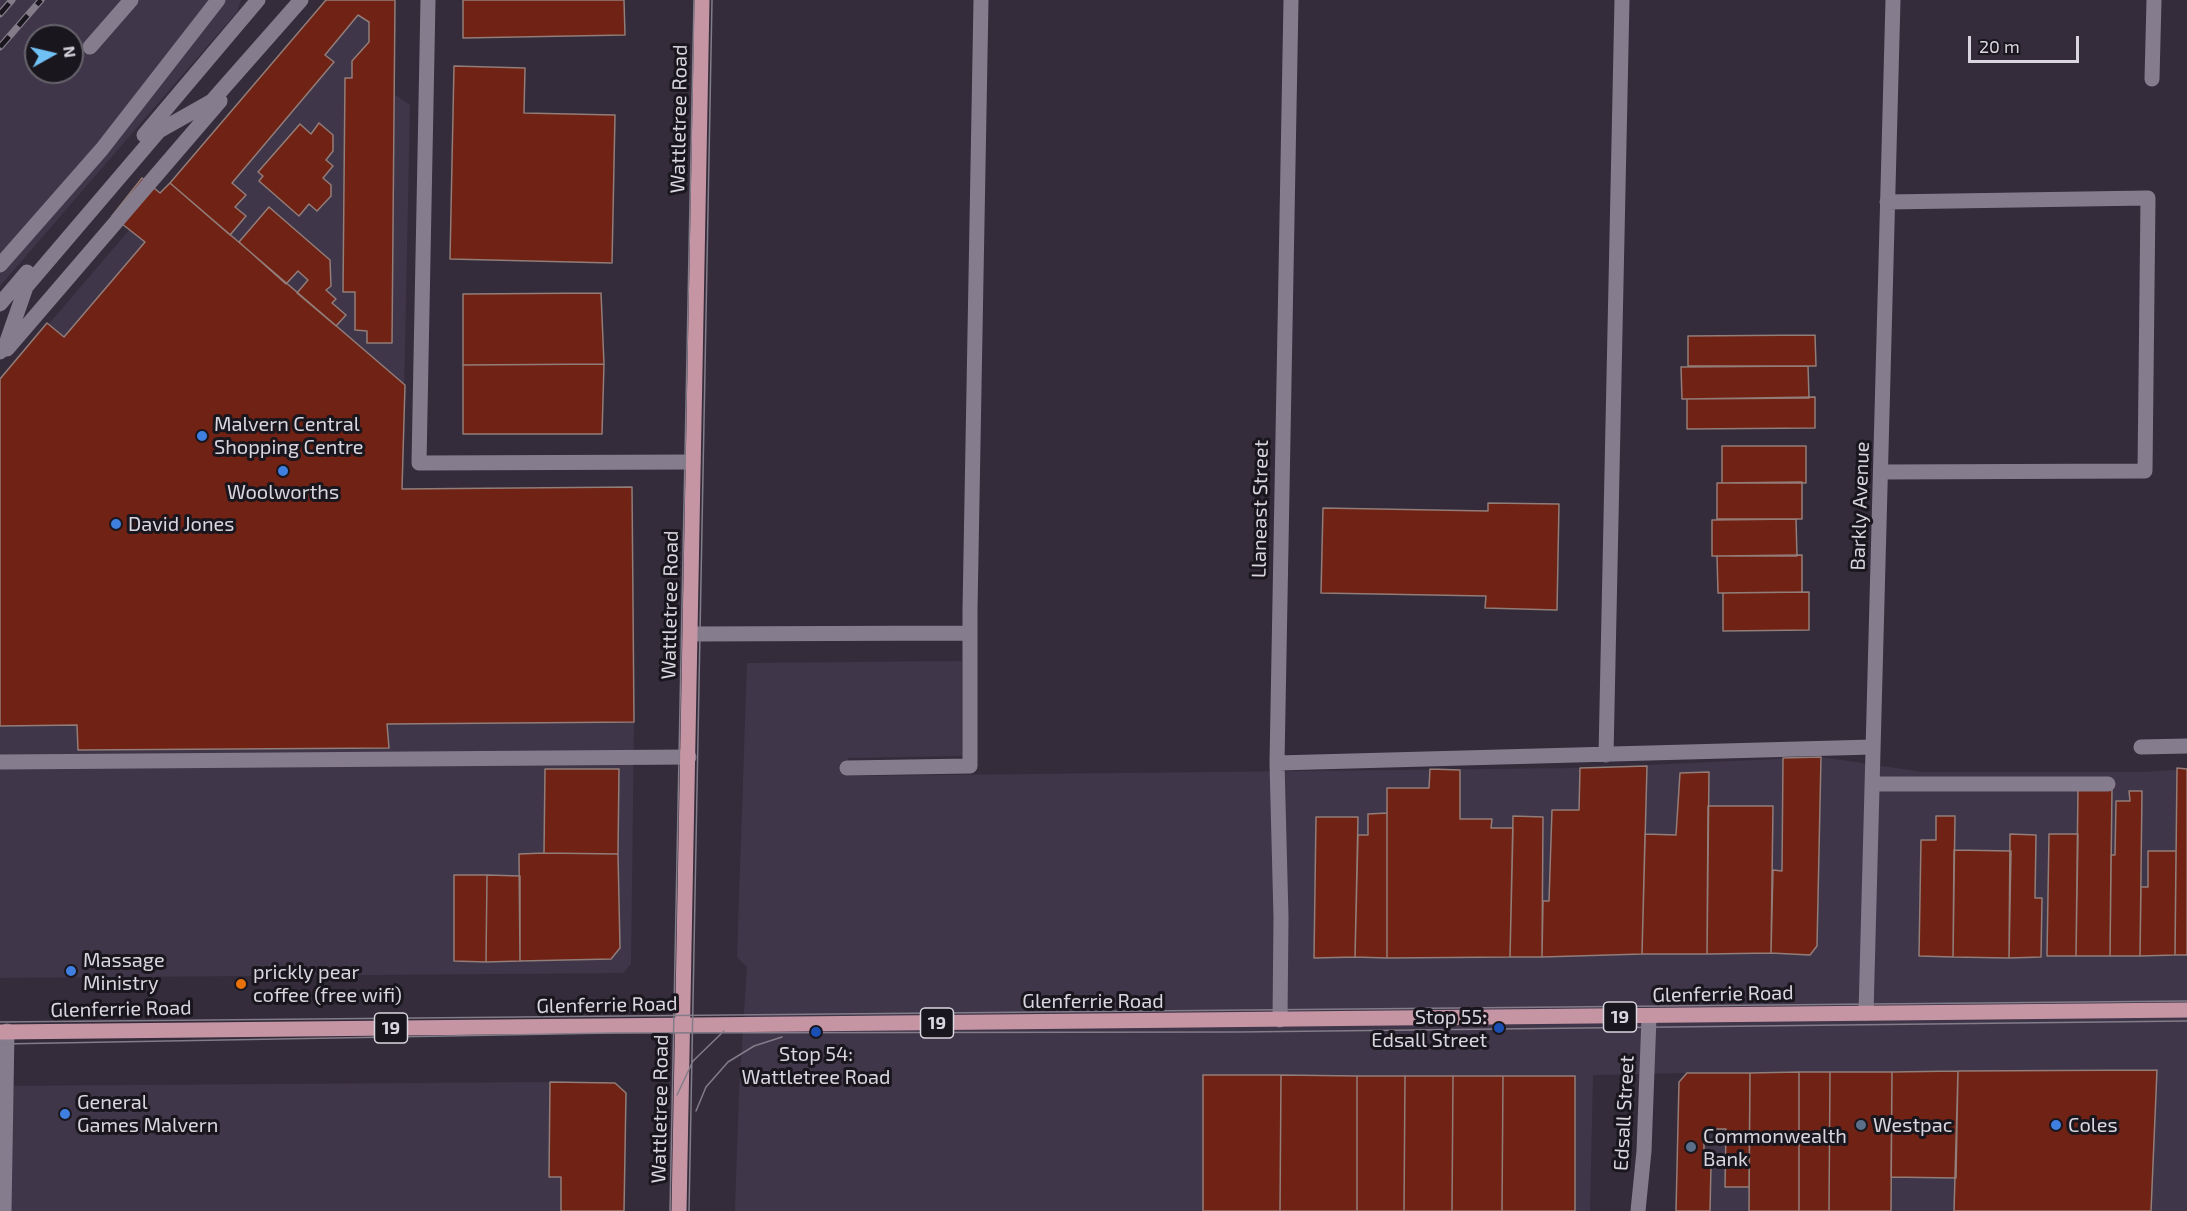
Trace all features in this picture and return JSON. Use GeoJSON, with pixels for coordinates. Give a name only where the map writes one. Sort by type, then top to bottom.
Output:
{"type":"FeatureCollection","features":[{"type":"Feature","properties":{"kind":"main road","name":"Wattletree Road"},"geometry":{"type":"LineString","coordinates":[[679,1211],[702,0]]}},
{"type":"Feature","properties":{"kind":"main road","name":"Glenferrie Road"},"geometry":{"type":"LineString","coordinates":[[3,1032],[2187,1010]]}},
{"type":"Feature","properties":{"kind":"street"},"geometry":{"type":"LineString","coordinates":[[90,47],[131,0]]}},
{"type":"Feature","properties":{"kind":"street"},"geometry":{"type":"LineString","coordinates":[[0,265],[102,148],[218,0]]}},
{"type":"Feature","properties":{"kind":"street"},"geometry":{"type":"LineString","coordinates":[[0,358],[274,38],[287,0]]}},
{"type":"Feature","properties":{"kind":"street"},"geometry":{"type":"LineString","coordinates":[[0,352],[5,347],[26,287],[159,130],[212,101],[301,0]]}},
{"type":"Feature","properties":{"kind":"street"},"geometry":{"type":"LineString","coordinates":[[428,0],[419,463],[693,462]]}},
{"type":"Feature","properties":{"kind":"street"},"geometry":{"type":"LineString","coordinates":[[847,768],[970,766],[970,633],[981,0]]}},
{"type":"Feature","properties":{"kind":"street","name":"Llaneast Street"},"geometry":{"type":"LineString","coordinates":[[1280,1020],[1281,917],[1277,763],[1291,0]]}},
{"type":"Feature","properties":{"kind":"street"},"geometry":{"type":"LineString","coordinates":[[1606,755],[1622,0]]}},
{"type":"Feature","properties":{"kind":"street","name":"Barkly Avenue"},"geometry":{"type":"LineString","coordinates":[[1866,1013],[1893,0]]}},
{"type":"Feature","properties":{"kind":"street"},"geometry":{"type":"LineString","coordinates":[[2152,79],[2154,0]]}},
{"type":"Feature","properties":{"kind":"street"},"geometry":{"type":"LineString","coordinates":[[0,304],[257,1]]}},
{"type":"Feature","properties":{"kind":"street"},"geometry":{"type":"LineString","coordinates":[[1882,471],[2145,471],[2148,198],[1887,202]]}},
{"type":"Feature","properties":{"kind":"street"},"geometry":{"type":"LineString","coordinates":[[691,634],[970,633]]}},
{"type":"Feature","properties":{"kind":"street"},"geometry":{"type":"LineString","coordinates":[[2141,747],[2187,746]]}},
{"type":"Feature","properties":{"kind":"street"},"geometry":{"type":"LineString","coordinates":[[1277,763],[1873,747]]}},
{"type":"Feature","properties":{"kind":"street"},"geometry":{"type":"LineString","coordinates":[[0,762],[689,757]]}},
{"type":"Feature","properties":{"kind":"street"},"geometry":{"type":"LineString","coordinates":[[1873,784],[2108,784]]}},
{"type":"Feature","properties":{"kind":"street","name":"Edsall Street"},"geometry":{"type":"LineString","coordinates":[[1638,1211],[1644,1151],[1649,1017]]}},
{"type":"Feature","properties":{"kind":"street"},"geometry":{"type":"LineString","coordinates":[[3,1032],[4,1211]]}},
{"type":"Feature","properties":{"kind":"shaded area"},"geometry":{"type":"Polygon","coordinates":[[[0,0],[241,0],[237,12],[0,286],[0,0]]]}},
{"type":"Feature","properties":{"kind":"shaded area"},"geometry":{"type":"Polygon","coordinates":[[[326,0],[395,0],[394,94],[410,105],[402,488],[632,487],[634,722],[631,964],[623,973],[0,978],[0,381],[326,0]]]}},
{"type":"Feature","properties":{"kind":"shaded area"},"geometry":{"type":"Polygon","coordinates":[[[962,661],[962,756],[848,758],[848,776],[1580,768],[1821,757],[1923,772],[2143,772],[2187,769],[2187,1211],[1676,1211],[1679,1082],[1686,1073],[1593,1075],[1590,1211],[735,1211],[739,1091],[747,967],[737,957],[747,663],[962,661]]]}},
{"type":"Feature","properties":{"kind":"shaded area"},"geometry":{"type":"Polygon","coordinates":[[[615,1083],[626,1093],[624,1211],[0,1211],[0,1086],[615,1083]]]}},
{"type":"Feature","properties":{"kind":"building"},"geometry":{"type":"Polygon","coordinates":[[[326,0],[395,0],[392,343],[367,343],[367,331],[355,330],[355,292],[343,292],[345,78],[352,78],[352,61],[369,42],[369,22],[358,15],[325,55],[334,62],[232,183],[246,195],[235,207],[246,216],[230,235],[170,183],[326,0]]]}},
{"type":"Feature","properties":{"kind":"building"},"geometry":{"type":"Polygon","coordinates":[[[463,0],[624,0],[625,35],[463,38],[463,0]]]}},
{"type":"Feature","properties":{"kind":"building"},"geometry":{"type":"Polygon","coordinates":[[[454,66],[525,68],[524,113],[615,115],[612,263],[450,259],[454,66]]]}},
{"type":"Feature","properties":{"kind":"building"},"geometry":{"type":"Polygon","coordinates":[[[319,123],[333,135],[333,151],[326,160],[333,166],[323,178],[331,185],[331,196],[317,211],[309,204],[299,216],[259,181],[263,176],[258,172],[300,124],[311,134],[319,123]]]}},
{"type":"Feature","properties":{"kind":"building","name":"Malvern Central Shopping Centre"},"geometry":{"type":"Polygon","coordinates":[[[142,178],[160,193],[170,183],[405,385],[402,489],[632,487],[634,722],[387,724],[389,748],[78,750],[77,725],[0,726],[0,379],[47,323],[64,337],[145,242],[112,216],[142,178]]]}},
{"type":"Feature","properties":{"kind":"building"},"geometry":{"type":"Polygon","coordinates":[[[269,207],[330,260],[331,286],[326,290],[336,299],[332,303],[346,315],[336,326],[297,293],[308,280],[298,271],[286,284],[239,242],[269,207]]]}},
{"type":"Feature","properties":{"kind":"building"},"geometry":{"type":"Polygon","coordinates":[[[601,293],[604,364],[463,365],[463,294],[601,293]]]}},
{"type":"Feature","properties":{"kind":"building"},"geometry":{"type":"Polygon","coordinates":[[[1815,335],[1816,366],[1688,366],[1688,336],[1815,335]]]}},
{"type":"Feature","properties":{"kind":"building"},"geometry":{"type":"Polygon","coordinates":[[[604,364],[602,434],[463,434],[463,365],[604,364]]]}},
{"type":"Feature","properties":{"kind":"building"},"geometry":{"type":"Polygon","coordinates":[[[1808,366],[1809,398],[1682,399],[1681,367],[1808,366]]]}},
{"type":"Feature","properties":{"kind":"building"},"geometry":{"type":"Polygon","coordinates":[[[1815,397],[1815,428],[1687,429],[1687,399],[1815,397]]]}},
{"type":"Feature","properties":{"kind":"building"},"geometry":{"type":"Polygon","coordinates":[[[1722,446],[1806,446],[1806,483],[1722,483],[1722,446]]]}},
{"type":"Feature","properties":{"kind":"building"},"geometry":{"type":"Polygon","coordinates":[[[1802,482],[1802,519],[1717,519],[1717,483],[1802,482]]]}},
{"type":"Feature","properties":{"kind":"building"},"geometry":{"type":"Polygon","coordinates":[[[1488,503],[1559,504],[1557,610],[1485,608],[1486,596],[1321,593],[1323,508],[1488,511],[1488,503]]]}},
{"type":"Feature","properties":{"kind":"building"},"geometry":{"type":"Polygon","coordinates":[[[1796,519],[1797,556],[1712,556],[1712,520],[1796,519]]]}},
{"type":"Feature","properties":{"kind":"building"},"geometry":{"type":"Polygon","coordinates":[[[1802,555],[1802,592],[1718,593],[1717,556],[1802,555]]]}},
{"type":"Feature","properties":{"kind":"building"},"geometry":{"type":"Polygon","coordinates":[[[1809,592],[1809,630],[1723,631],[1723,593],[1809,592]]]}},
{"type":"Feature","properties":{"kind":"building"},"geometry":{"type":"Polygon","coordinates":[[[1821,757],[1817,946],[1810,955],[1771,953],[1773,870],[1782,871],[1783,758],[1821,757]]]}},
{"type":"Feature","properties":{"kind":"building"},"geometry":{"type":"Polygon","coordinates":[[[1647,766],[1642,954],[1542,957],[1543,901],[1549,901],[1552,810],[1579,810],[1580,768],[1647,766]]]}},
{"type":"Feature","properties":{"kind":"building"},"geometry":{"type":"Polygon","coordinates":[[[2177,768],[2187,769],[2187,955],[2175,955],[2177,768]]]}},
{"type":"Feature","properties":{"kind":"building"},"geometry":{"type":"Polygon","coordinates":[[[545,769],[619,769],[618,854],[544,853],[545,769]]]}},
{"type":"Feature","properties":{"kind":"building"},"geometry":{"type":"Polygon","coordinates":[[[1430,769],[1460,770],[1460,819],[1492,819],[1491,828],[1513,828],[1510,957],[1387,958],[1387,788],[1429,788],[1430,769]]]}},
{"type":"Feature","properties":{"kind":"building"},"geometry":{"type":"Polygon","coordinates":[[[1709,772],[1707,954],[1642,954],[1645,834],[1676,835],[1680,773],[1709,772]]]}},
{"type":"Feature","properties":{"kind":"building"},"geometry":{"type":"Polygon","coordinates":[[[2078,787],[2112,788],[2110,956],[2076,956],[2078,787]]]}},
{"type":"Feature","properties":{"kind":"building"},"geometry":{"type":"Polygon","coordinates":[[[2129,791],[2142,791],[2140,956],[2110,956],[2111,855],[2115,855],[2116,801],[2130,801],[2129,791]]]}},
{"type":"Feature","properties":{"kind":"building"},"geometry":{"type":"Polygon","coordinates":[[[1708,806],[1773,806],[1771,953],[1707,954],[1708,806]]]}},
{"type":"Feature","properties":{"kind":"building"},"geometry":{"type":"Polygon","coordinates":[[[1387,813],[1387,958],[1355,957],[1358,835],[1368,835],[1368,814],[1387,813]]]}},
{"type":"Feature","properties":{"kind":"building"},"geometry":{"type":"Polygon","coordinates":[[[1513,816],[1543,817],[1542,957],[1510,957],[1513,816]]]}},
{"type":"Feature","properties":{"kind":"building"},"geometry":{"type":"Polygon","coordinates":[[[1936,816],[1955,816],[1953,957],[1919,956],[1921,840],[1936,840],[1936,816]]]}},
{"type":"Feature","properties":{"kind":"building"},"geometry":{"type":"Polygon","coordinates":[[[1316,817],[1358,817],[1355,957],[1314,958],[1316,817]]]}},
{"type":"Feature","properties":{"kind":"building"},"geometry":{"type":"Polygon","coordinates":[[[2010,834],[2036,835],[2035,898],[2042,898],[2041,957],[2009,958],[2010,834]]]}},
{"type":"Feature","properties":{"kind":"building"},"geometry":{"type":"Polygon","coordinates":[[[2049,834],[2078,834],[2076,956],[2047,956],[2049,834]]]}},
{"type":"Feature","properties":{"kind":"building"},"geometry":{"type":"Polygon","coordinates":[[[1954,850],[2011,851],[2009,958],[1953,957],[1954,850]]]}},
{"type":"Feature","properties":{"kind":"building"},"geometry":{"type":"Polygon","coordinates":[[[2148,851],[2176,851],[2175,955],[2140,956],[2141,887],[2148,887],[2148,851]]]}},
{"type":"Feature","properties":{"kind":"building"},"geometry":{"type":"Polygon","coordinates":[[[519,854],[618,854],[620,948],[611,959],[520,961],[519,854]]]}},
{"type":"Feature","properties":{"kind":"building"},"geometry":{"type":"Polygon","coordinates":[[[454,875],[487,875],[486,962],[454,961],[454,875]]]}},
{"type":"Feature","properties":{"kind":"building"},"geometry":{"type":"Polygon","coordinates":[[[487,875],[520,876],[520,961],[486,962],[487,875]]]}},
{"type":"Feature","properties":{"kind":"building","name":"Coles"},"geometry":{"type":"Polygon","coordinates":[[[2157,1070],[2151,1211],[1954,1211],[1958,1071],[2157,1070]]]}},
{"type":"Feature","properties":{"kind":"building"},"geometry":{"type":"Polygon","coordinates":[[[1958,1071],[1956,1178],[1891,1177],[1892,1072],[1958,1071]]]}},
{"type":"Feature","properties":{"kind":"building"},"geometry":{"type":"Polygon","coordinates":[[[1799,1072],[1799,1211],[1749,1211],[1750,1073],[1799,1072]]]}},
{"type":"Feature","properties":{"kind":"building"},"geometry":{"type":"Polygon","coordinates":[[[1799,1072],[1830,1072],[1829,1211],[1799,1211],[1799,1072]]]}},
{"type":"Feature","properties":{"kind":"building","name":"Westpac"},"geometry":{"type":"Polygon","coordinates":[[[1830,1072],[1892,1072],[1891,1211],[1829,1211],[1830,1072]]]}},
{"type":"Feature","properties":{"kind":"building","name":"Commonwealth Bank"},"geometry":{"type":"Polygon","coordinates":[[[1687,1073],[1750,1073],[1749,1187],[1725,1187],[1726,1129],[1704,1129],[1704,1166],[1711,1165],[1710,1211],[1676,1211],[1679,1082],[1687,1073]]]}},
{"type":"Feature","properties":{"kind":"building"},"geometry":{"type":"Polygon","coordinates":[[[1203,1075],[1281,1075],[1280,1211],[1203,1211],[1203,1075]]]}},
{"type":"Feature","properties":{"kind":"building"},"geometry":{"type":"Polygon","coordinates":[[[1281,1075],[1357,1076],[1357,1211],[1280,1211],[1281,1075]]]}},
{"type":"Feature","properties":{"kind":"building"},"geometry":{"type":"Polygon","coordinates":[[[1357,1076],[1405,1076],[1404,1211],[1357,1211],[1357,1076]]]}},
{"type":"Feature","properties":{"kind":"building"},"geometry":{"type":"Polygon","coordinates":[[[1405,1076],[1453,1076],[1452,1211],[1404,1211],[1405,1076]]]}},
{"type":"Feature","properties":{"kind":"building"},"geometry":{"type":"Polygon","coordinates":[[[1453,1076],[1503,1076],[1502,1211],[1452,1211],[1453,1076]]]}},
{"type":"Feature","properties":{"kind":"building"},"geometry":{"type":"Polygon","coordinates":[[[1503,1076],[1575,1076],[1575,1211],[1502,1211],[1503,1076]]]}},
{"type":"Feature","properties":{"kind":"building"},"geometry":{"type":"Polygon","coordinates":[[[550,1082],[615,1083],[626,1093],[624,1211],[561,1211],[561,1177],[549,1177],[550,1082]]]}},
{"type":"Feature","properties":{"kind":"tram line"},"geometry":{"type":"LineString","coordinates":[[670,1211],[694,0]]}},
{"type":"Feature","properties":{"kind":"tram line"},"geometry":{"type":"LineString","coordinates":[[689,1211],[712,0]]}},
{"type":"Feature","properties":{"kind":"tram line"},"geometry":{"type":"LineString","coordinates":[[0,1022],[2187,1001]]}},
{"type":"Feature","properties":{"kind":"tram line"},"geometry":{"type":"LineString","coordinates":[[0,1044],[612,1033],[1240,1032],[2187,1021]]}},
{"type":"Feature","properties":{"kind":"tram line"},"geometry":{"type":"LineString","coordinates":[[677,1095],[693,1061],[724,1031]]}},
{"type":"Feature","properties":{"kind":"tram line"},"geometry":{"type":"LineString","coordinates":[[696,1111],[706,1087],[728,1062],[754,1046],[782,1037]]}},
{"type":"Feature","properties":{"kind":"railway"},"geometry":{"type":"LineString","coordinates":[[0,14],[12,0]]}},
{"type":"Feature","properties":{"kind":"railway"},"geometry":{"type":"LineString","coordinates":[[0,47],[41,0]]}},
{"type":"Feature","properties":{"kind":"place","name":"Malvern Central Shopping Centre"},"geometry":{"type":"Point","coordinates":[202,436]}},
{"type":"Feature","properties":{"kind":"place","name":"Woolworths"},"geometry":{"type":"Point","coordinates":[283,471]}},
{"type":"Feature","properties":{"kind":"place","name":"David Jones"},"geometry":{"type":"Point","coordinates":[116,524]}},
{"type":"Feature","properties":{"kind":"place","name":"Massage Ministry"},"geometry":{"type":"Point","coordinates":[71,971]}},
{"type":"Feature","properties":{"kind":"place","name":"prickly pear coffee (free wifi)"},"geometry":{"type":"Point","coordinates":[241,984]}},
{"type":"Feature","properties":{"kind":"place","name":"Stop 55: Edsall Street"},"geometry":{"type":"Point","coordinates":[1499,1028]}},
{"type":"Feature","properties":{"kind":"place","name":"Stop 54: Wattletree Road"},"geometry":{"type":"Point","coordinates":[816,1032]}},
{"type":"Feature","properties":{"kind":"place","name":"General Games Malvern"},"geometry":{"type":"Point","coordinates":[65,1114]}},
{"type":"Feature","properties":{"kind":"place","name":"Westpac"},"geometry":{"type":"Point","coordinates":[1861,1125]}},
{"type":"Feature","properties":{"kind":"place","name":"Coles"},"geometry":{"type":"Point","coordinates":[2056,1125]}},
{"type":"Feature","properties":{"kind":"place","name":"Commonwealth Bank"},"geometry":{"type":"Point","coordinates":[1691,1147]}}]}
